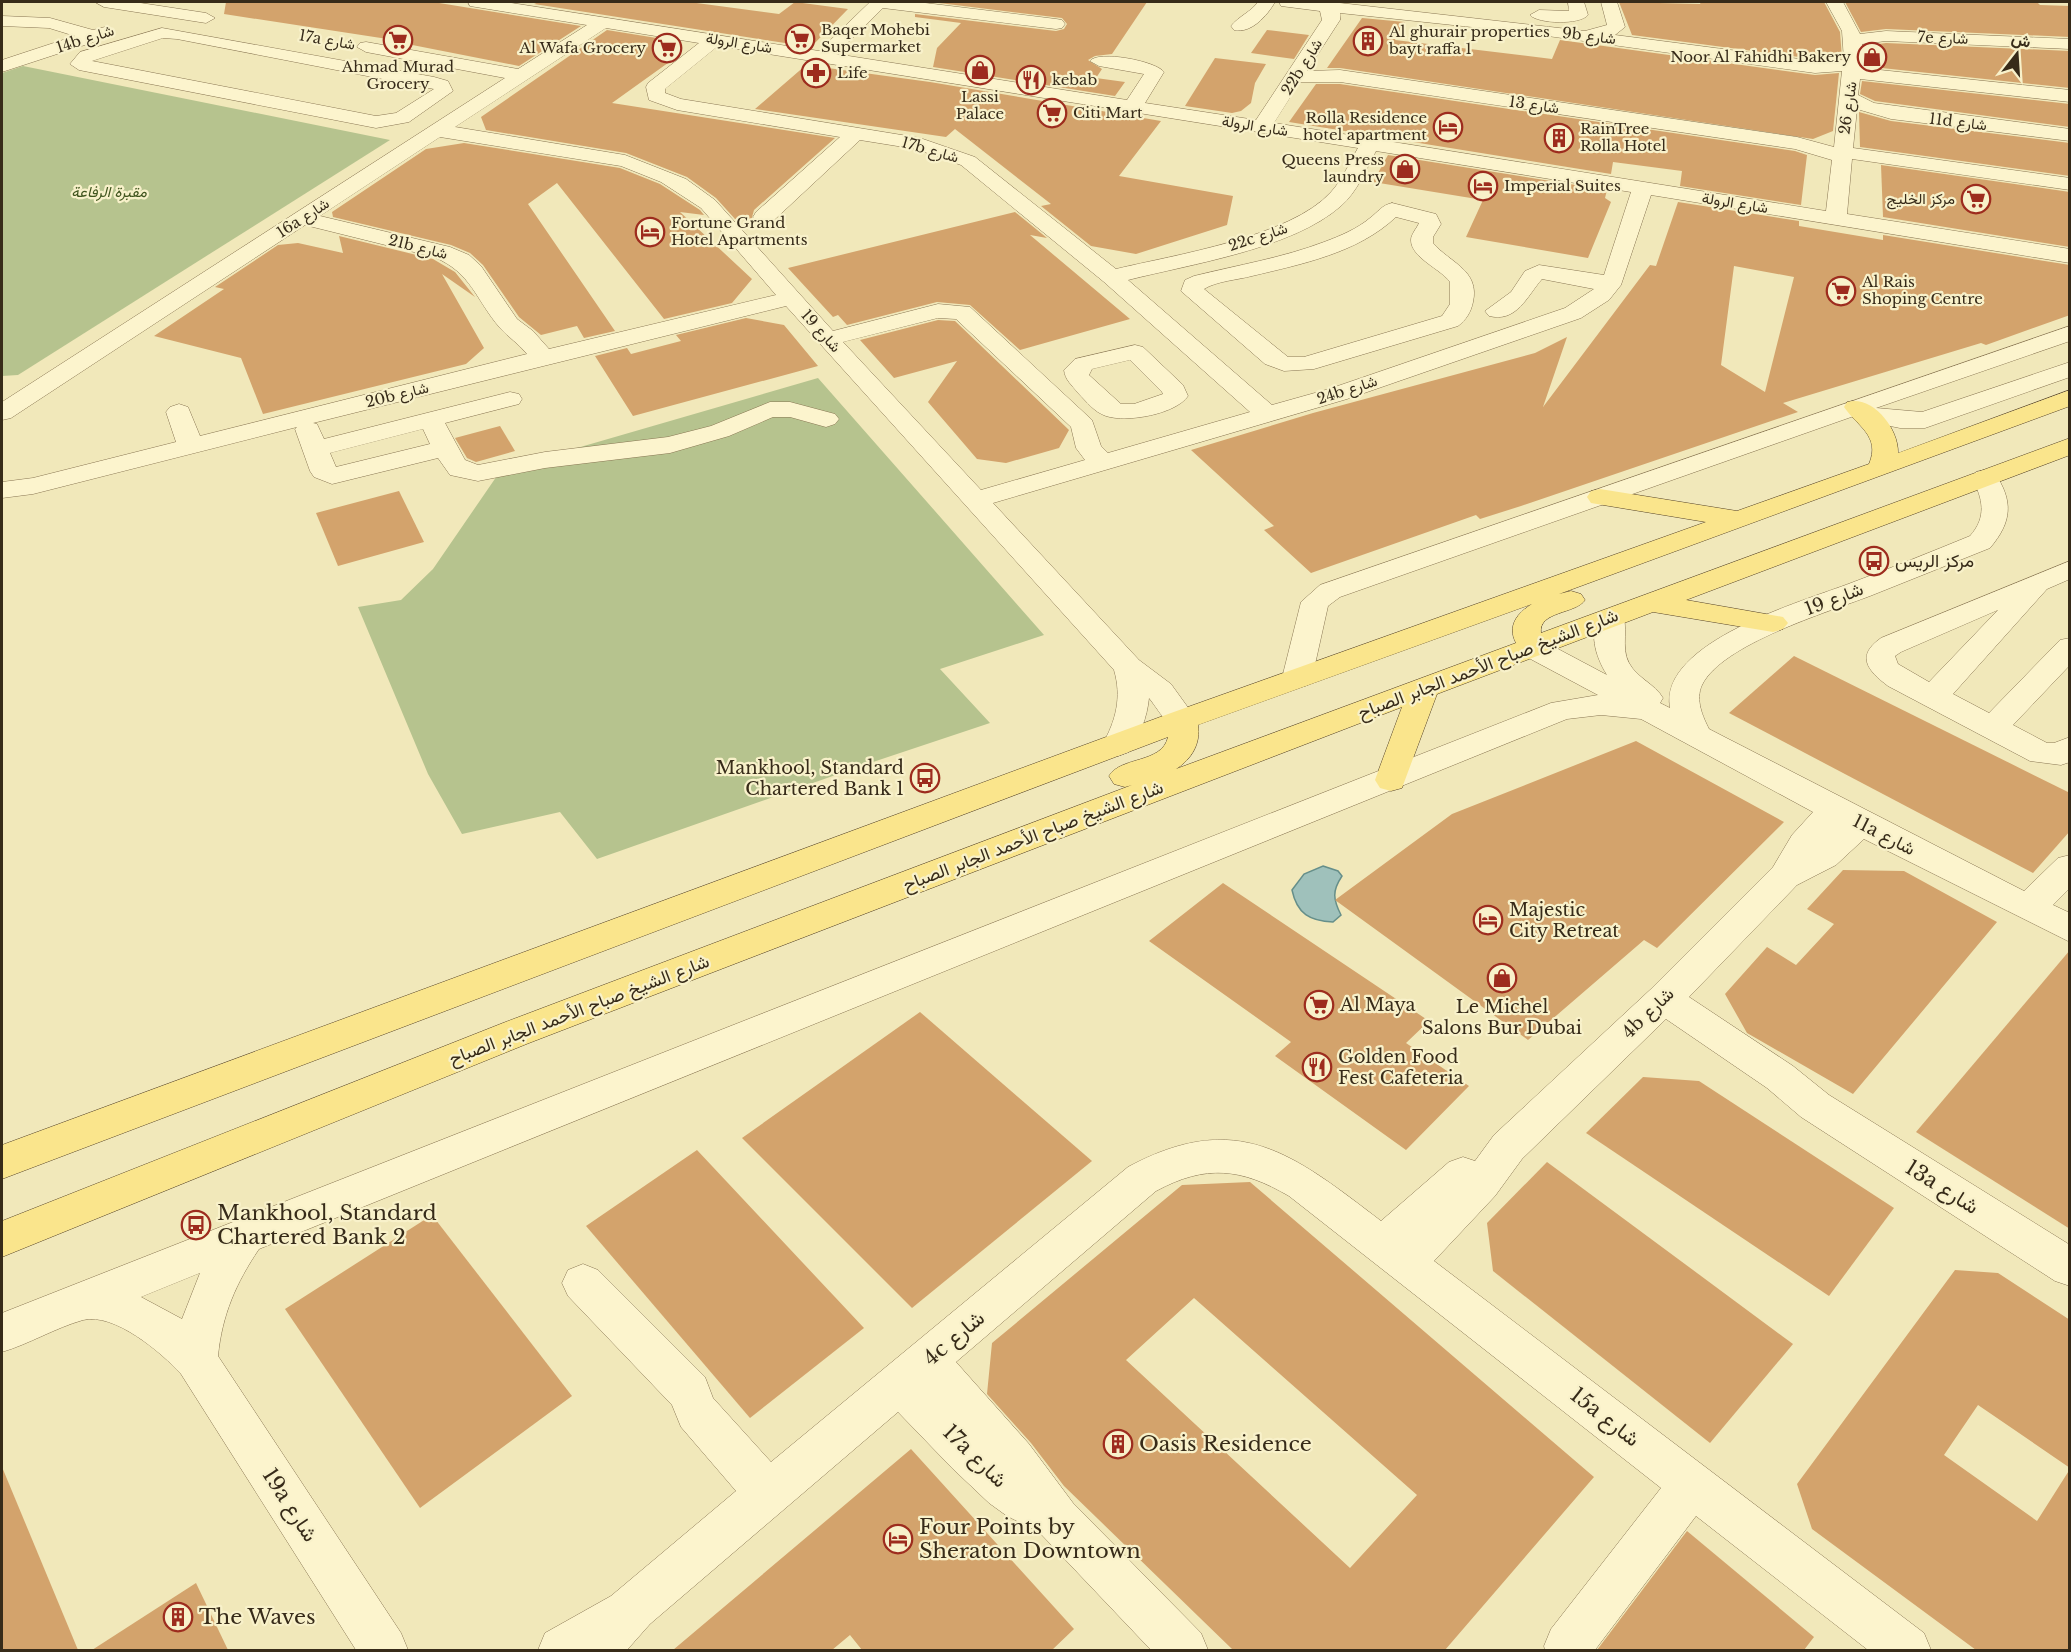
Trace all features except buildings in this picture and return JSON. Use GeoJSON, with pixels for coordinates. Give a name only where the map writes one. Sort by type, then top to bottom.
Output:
{"type":"FeatureCollection","features":[{"type":"Feature","properties":{"kind":"main road"},"geometry":{"type":"LineString","coordinates":[[2,1162],[1182,720],[2070,397]]}},
{"type":"Feature","properties":{"kind":"main road"},"geometry":{"type":"LineString","coordinates":[[1861,411],[1876,425],[1887,448],[1886,459],[1880,468]]}},
{"type":"Feature","properties":{"kind":"main road","name":"شارع الشيخ صباح الأحمد الجابر الصباح"},"geometry":{"type":"LineString","coordinates":[[2,1239],[197,1159],[1037,833],[2070,446]]}},
{"type":"Feature","properties":{"kind":"main road"},"geometry":{"type":"LineString","coordinates":[[1600,497],[1737,520]]}},
{"type":"Feature","properties":{"kind":"main road"},"geometry":{"type":"LineString","coordinates":[[1533,648],[1526,638],[1525,627],[1530,618],[1540,611],[1631,579],[1648,565],[1656,549]]}},
{"type":"Feature","properties":{"kind":"main road"},"geometry":{"type":"LineString","coordinates":[[1650,603],[1773,622]]}},
{"type":"Feature","properties":{"kind":"main road"},"geometry":{"type":"LineString","coordinates":[[1391,780],[1424,688]]}},
{"type":"Feature","properties":{"kind":"main road"},"geometry":{"type":"LineString","coordinates":[[1037,833],[1047,820],[1074,799],[1170,759],[1183,745],[1185,737],[1182,720]]}},
{"type":"Feature","properties":{"kind":"street"},"geometry":{"type":"LineString","coordinates":[[104,2],[126,3],[219,21]]}},
{"type":"Feature","properties":{"kind":"street","name":"شارع الرولة"},"geometry":{"type":"LineString","coordinates":[[476,2],[2070,256]]}},
{"type":"Feature","properties":{"kind":"street"},"geometry":{"type":"LineString","coordinates":[[824,56],[880,2],[1056,24]]}},
{"type":"Feature","properties":{"kind":"street"},"geometry":{"type":"LineString","coordinates":[[1240,26],[1261,11],[1266,2]]}},
{"type":"Feature","properties":{"kind":"street","name":"9b شارع"},"geometry":{"type":"LineString","coordinates":[[1287,2],[1585,36],[1815,66],[1853,68],[2070,96]]}},
{"type":"Feature","properties":{"kind":"street"},"geometry":{"type":"LineString","coordinates":[[1403,2],[1570,18],[1579,15],[1576,2]]}},
{"type":"Feature","properties":{"kind":"street"},"geometry":{"type":"LineString","coordinates":[[1585,36],[1605,33],[1616,27],[1610,2]]}},
{"type":"Feature","properties":{"kind":"street","name":"شارع 26"},"geometry":{"type":"LineString","coordinates":[[1834,2],[1853,40],[1853,68],[1836,219]]}},
{"type":"Feature","properties":{"kind":"street","name":"22b شارع"},"geometry":{"type":"LineString","coordinates":[[1262,127],[1331,20],[1331,13],[1325,5]]}},
{"type":"Feature","properties":{"kind":"street","name":"16a شارع"},"geometry":{"type":"LineString","coordinates":[[2,413],[521,75],[634,8]]}},
{"type":"Feature","properties":{"kind":"street","name":"14b شارع"},"geometry":{"type":"LineString","coordinates":[[2,66],[169,11]]}},
{"type":"Feature","properties":{"kind":"street"},"geometry":{"type":"LineString","coordinates":[[2,21],[39,21],[94,36]]}},
{"type":"Feature","properties":{"kind":"street"},"geometry":{"type":"LineString","coordinates":[[2,48],[67,27]]}},
{"type":"Feature","properties":{"kind":"street"},"geometry":{"type":"LineString","coordinates":[[217,41],[434,83],[444,88],[444,92],[402,118],[376,122],[82,66],[79,62],[86,56],[153,34],[177,34],[217,41],[238,31]]}},
{"type":"Feature","properties":{"kind":"street","name":"7e شارع"},"geometry":{"type":"LineString","coordinates":[[1853,40],[1886,36],[2070,44]]}},
{"type":"Feature","properties":{"kind":"street","name":"17b شارع"},"geometry":{"type":"LineString","coordinates":[[715,39],[655,87],[656,96],[677,104],[920,144],[968,161],[1112,277],[1267,414]]}},
{"type":"Feature","properties":{"kind":"street","name":"17a شارع"},"geometry":{"type":"LineString","coordinates":[[351,44],[521,75]]}},
{"type":"Feature","properties":{"kind":"street"},"geometry":{"type":"LineString","coordinates":[[1100,62],[1145,67],[1155,72],[1133,106]]}},
{"type":"Feature","properties":{"kind":"street","name":"شارع 13"},"geometry":{"type":"LineString","coordinates":[[1296,77],[1329,75],[1797,143],[1842,154],[2070,184]]}},
{"type":"Feature","properties":{"kind":"street","name":"11d شارع"},"geometry":{"type":"LineString","coordinates":[[1850,98],[1867,107],[1891,113],[2070,135]]}},
{"type":"Feature","properties":{"kind":"street","name":"شارع 19"},"geometry":{"type":"LineString","coordinates":[[436,130],[625,161],[674,179],[708,204],[828,339],[1128,667],[1160,691],[1182,720]]}},
{"type":"Feature","properties":{"kind":"street"},"geometry":{"type":"LineString","coordinates":[[764,217],[855,133]]}},
{"type":"Feature","properties":{"kind":"street","name":"22c شارع"},"geometry":{"type":"LineString","coordinates":[[1112,277],[1278,232],[1314,215],[1339,196],[1370,144]]}},
{"type":"Feature","properties":{"kind":"street","name":"24b شارع"},"geometry":{"type":"LineString","coordinates":[[975,500],[1338,394],[1573,313],[1601,295],[1610,285],[1618,267],[1642,188]]}},
{"type":"Feature","properties":{"kind":"street"},"geometry":{"type":"LineString","coordinates":[[1339,196],[1375,204],[1428,219],[1430,224],[1422,237],[1422,244],[1462,279],[1464,291],[1460,309],[1450,321],[1316,361],[1291,365],[1273,359],[1192,291],[1193,285],[1348,240],[1376,226],[1375,204]]}},
{"type":"Feature","properties":{"kind":"street","name":"21b شارع"},"geometry":{"type":"LineString","coordinates":[[298,221],[442,252],[461,260],[473,271],[509,324],[525,336],[543,357]]}},
{"type":"Feature","properties":{"kind":"street"},"geometry":{"type":"LineString","coordinates":[[1497,311],[1516,300],[1523,293],[1530,277],[1539,272],[1610,285]]}},
{"type":"Feature","properties":{"kind":"street","name":"20b شارع"},"geometry":{"type":"LineString","coordinates":[[2,490],[33,486],[518,363],[792,298]]}},
{"type":"Feature","properties":{"kind":"street"},"geometry":{"type":"LineString","coordinates":[[828,339],[938,311],[962,312],[1083,425],[1089,448],[1103,463]]}},
{"type":"Feature","properties":{"kind":"street","name":"21b شارع"},"geometry":{"type":"LineString","coordinates":[[509,324],[518,363]]}},
{"type":"Feature","properties":{"kind":"street"},"geometry":{"type":"LineString","coordinates":[[1297,678],[1311,610],[1322,596],[1485,535],[1861,411],[2070,333]]}},
{"type":"Feature","properties":{"kind":"street"},"geometry":{"type":"LineString","coordinates":[[1135,352],[1184,339]]}},
{"type":"Feature","properties":{"kind":"street"},"geometry":{"type":"LineString","coordinates":[[1861,411],[1900,420],[1925,420],[2070,369]]}},
{"type":"Feature","properties":{"kind":"street","name":"17b شارع"},"geometry":{"type":"LineString","coordinates":[[1219,370],[1270,392],[1322,390],[1338,394]]}},
{"type":"Feature","properties":{"kind":"street"},"geometry":{"type":"LineString","coordinates":[[319,460],[430,419],[510,399]]}},
{"type":"Feature","properties":{"kind":"street"},"geometry":{"type":"LineString","coordinates":[[430,419],[459,469],[478,473],[545,460],[670,445],[720,431],[770,409],[790,410],[826,419]]}},
{"type":"Feature","properties":{"kind":"street"},"geometry":{"type":"LineString","coordinates":[[179,412],[191,447]]}},
{"type":"Feature","properties":{"kind":"street"},"geometry":{"type":"LineString","coordinates":[[304,418],[319,460],[339,476],[445,448]]}},
{"type":"Feature","properties":{"kind":"street","name":"شارع 19"},"geometry":{"type":"LineString","coordinates":[[1699,738],[1687,718],[1683,698],[1688,680],[1702,666],[1737,641],[1773,622],[1980,542],[1991,531],[1996,519],[1995,499],[1985,478]]}},
{"type":"Feature","properties":{"kind":"street"},"geometry":{"type":"LineString","coordinates":[[2070,569],[1885,648],[1880,657],[1886,669],[1992,728],[2049,755],[2061,754],[2070,747]]}},
{"type":"Feature","properties":{"kind":"street"},"geometry":{"type":"LineString","coordinates":[[1933,697],[2040,582]]}},
{"type":"Feature","properties":{"kind":"street","name":"11a شارع"},"geometry":{"type":"LineString","coordinates":[[1611,618],[1608,650],[1616,667],[1629,684],[1699,738]]}},
{"type":"Feature","properties":{"kind":"street"},"geometry":{"type":"LineString","coordinates":[[1992,728],[2070,647]]}},
{"type":"Feature","properties":{"kind":"street","name":"11a شارع"},"geometry":{"type":"LineString","coordinates":[[1533,648],[1847,816],[2028,908],[2067,922]]}},
{"type":"Feature","properties":{"kind":"street","name":"شارع 19"},"geometry":{"type":"LineString","coordinates":[[1118,745],[1133,714],[1135,698],[1128,667]]}},
{"type":"Feature","properties":{"kind":"street"},"geometry":{"type":"LineString","coordinates":[[2,1333],[1562,710],[1601,705],[1645,709]]}},
{"type":"Feature","properties":{"kind":"street","name":"4b شارع"},"geometry":{"type":"LineString","coordinates":[[1393,1254],[1491,1173],[1508,1146],[1658,1004],[1785,876],[1824,856],[1847,816]]}},
{"type":"Feature","properties":{"kind":"street"},"geometry":{"type":"LineString","coordinates":[[2028,908],[2070,867]]}},
{"type":"Feature","properties":{"kind":"street","name":"13a شارع"},"geometry":{"type":"LineString","coordinates":[[1658,1004],[1771,1085],[1815,1106],[2070,1268]]}},
{"type":"Feature","properties":{"kind":"street","name":"4c شارع"},"geometry":{"type":"LineString","coordinates":[[595,1650],[633,1607],[1142,1179],[1162,1167],[1209,1155],[1234,1156],[1258,1161],[1281,1170],[1303,1184]]}},
{"type":"Feature","properties":{"kind":"street","name":"15a شارع"},"geometry":{"type":"LineString","coordinates":[[1303,1184],[1692,1484],[1895,1647]]}},
{"type":"Feature","properties":{"kind":"street"},"geometry":{"type":"LineString","coordinates":[[196,1360],[198,1334],[204,1308],[220,1274],[246,1235]]}},
{"type":"Feature","properties":{"kind":"street"},"geometry":{"type":"LineString","coordinates":[[583,1283],[689,1392],[698,1412],[776,1488]]}},
{"type":"Feature","properties":{"kind":"street","name":"19a شارع"},"geometry":{"type":"LineString","coordinates":[[84,1300],[112,1305],[160,1325],[196,1360],[384,1650]]}},
{"type":"Feature","properties":{"kind":"street","name":"17a شارع"},"geometry":{"type":"LineString","coordinates":[[914,1372],[1013,1493],[1057,1519],[1184,1650]]}},
{"type":"Feature","properties":{"kind":"street"},"geometry":{"type":"LineString","coordinates":[[1568,1646],[1692,1484]]}},
{"type":"Feature","properties":{"kind":"street","name":"4c شارع"},"geometry":{"type":"LineString","coordinates":[[562,1650],[633,1607]]}},
{"type":"Feature","properties":{"kind":"green space","name":"مقبرة الرفاعة"},"geometry":{"type":"Polygon","coordinates":[[[23,66],[390,140],[18,375],[2,376],[2,73],[23,66]]]}},
{"type":"Feature","properties":{"kind":"green space"},"geometry":{"type":"Polygon","coordinates":[[[818,378],[1044,635],[940,669],[990,723],[597,859],[560,812],[462,834],[428,774],[358,607],[401,600],[433,569],[501,470],[818,378]]]}},
{"type":"Feature","properties":{"kind":"water"},"geometry":{"type":"Polygon","coordinates":[[[1323,866],[1338,871],[1342,876],[1336,886],[1335,895],[1341,915],[1333,922],[1318,920],[1306,915],[1297,905],[1292,890],[1304,874],[1323,866]]]}},
{"type":"Feature","properties":{"kind":"place","name":"Baqer Mohebi Supermarket"},"geometry":{"type":"Point","coordinates":[800,39]}},
{"type":"Feature","properties":{"kind":"place","name":"Ahmad Murad Grocery"},"geometry":{"type":"Point","coordinates":[398,40]}},
{"type":"Feature","properties":{"kind":"place","name":"Al ghurair properties bayt raffa 1"},"geometry":{"type":"Point","coordinates":[1368,41]}},
{"type":"Feature","properties":{"kind":"place","name":"Al Wafa Grocery"},"geometry":{"type":"Point","coordinates":[667,48]}},
{"type":"Feature","properties":{"kind":"place","name":"Noor Al Fahidhi Bakery"},"geometry":{"type":"Point","coordinates":[1872,57]}},
{"type":"Feature","properties":{"kind":"place","name":"Lassi Palace"},"geometry":{"type":"Point","coordinates":[980,70]}},
{"type":"Feature","properties":{"kind":"place","name":"Life"},"geometry":{"type":"Point","coordinates":[816,73]}},
{"type":"Feature","properties":{"kind":"place","name":"kebab"},"geometry":{"type":"Point","coordinates":[1031,80]}},
{"type":"Feature","properties":{"kind":"place","name":"Citi Mart"},"geometry":{"type":"Point","coordinates":[1052,113]}},
{"type":"Feature","properties":{"kind":"place","name":"Rolla Residence hotel apartment"},"geometry":{"type":"Point","coordinates":[1448,127]}},
{"type":"Feature","properties":{"kind":"place","name":"RainTree Rolla Hotel"},"geometry":{"type":"Point","coordinates":[1559,138]}},
{"type":"Feature","properties":{"kind":"place","name":"Queens Press laundry"},"geometry":{"type":"Point","coordinates":[1405,169]}},
{"type":"Feature","properties":{"kind":"place","name":"Imperial Suites"},"geometry":{"type":"Point","coordinates":[1483,186]}},
{"type":"Feature","properties":{"kind":"place","name":"مركز الخليج"},"geometry":{"type":"Point","coordinates":[1976,199]}},
{"type":"Feature","properties":{"kind":"place","name":"Fortune Grand Hotel Apartments"},"geometry":{"type":"Point","coordinates":[650,232]}},
{"type":"Feature","properties":{"kind":"place","name":"Al Rais Shoping Centre"},"geometry":{"type":"Point","coordinates":[1841,291]}},
{"type":"Feature","properties":{"kind":"place","name":"مركز الريس"},"geometry":{"type":"Point","coordinates":[1874,561]}},
{"type":"Feature","properties":{"kind":"place","name":"Mankhool, Standard Chartered Bank 1"},"geometry":{"type":"Point","coordinates":[925,778]}},
{"type":"Feature","properties":{"kind":"place","name":"Majestic City Retreat"},"geometry":{"type":"Point","coordinates":[1488,920]}},
{"type":"Feature","properties":{"kind":"place","name":"Le Michel Salons Bur Dubai"},"geometry":{"type":"Point","coordinates":[1502,978]}},
{"type":"Feature","properties":{"kind":"place","name":"Al Maya"},"geometry":{"type":"Point","coordinates":[1319,1005]}},
{"type":"Feature","properties":{"kind":"place","name":"Golden Food Fest Cafeteria"},"geometry":{"type":"Point","coordinates":[1317,1067]}},
{"type":"Feature","properties":{"kind":"place","name":"Mankhool, Standard Chartered Bank 2"},"geometry":{"type":"Point","coordinates":[196,1225]}},
{"type":"Feature","properties":{"kind":"place","name":"Oasis Residence"},"geometry":{"type":"Point","coordinates":[1118,1444]}},
{"type":"Feature","properties":{"kind":"place","name":"Four Points by Sheraton Downtown"},"geometry":{"type":"Point","coordinates":[898,1539]}},
{"type":"Feature","properties":{"kind":"place","name":"The Waves"},"geometry":{"type":"Point","coordinates":[178,1617]}}]}
